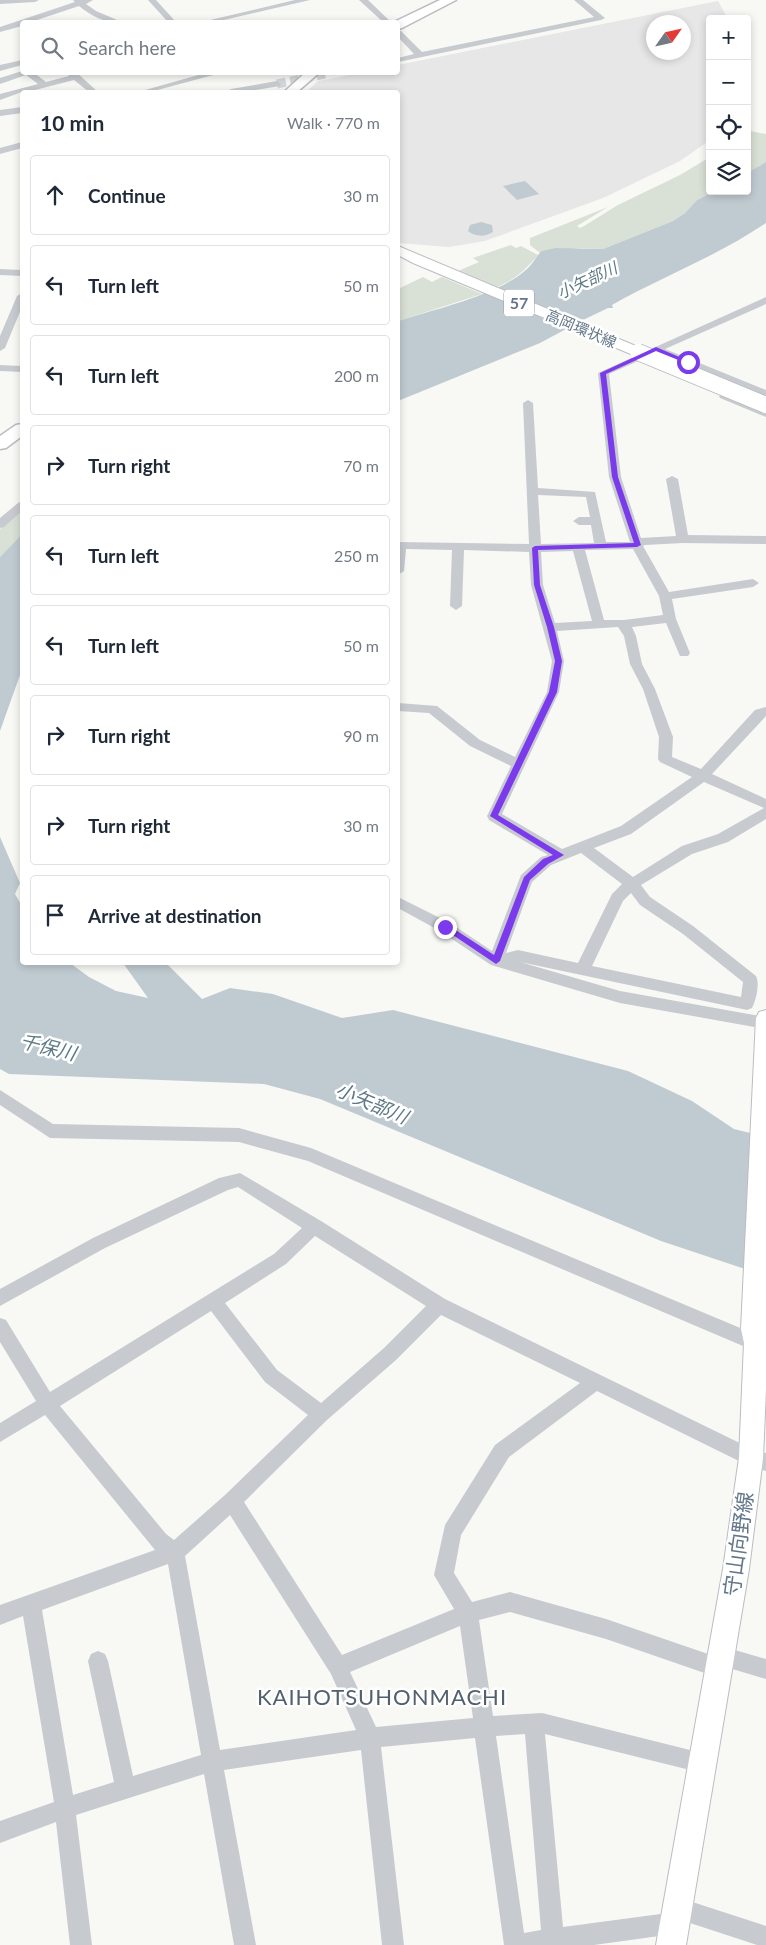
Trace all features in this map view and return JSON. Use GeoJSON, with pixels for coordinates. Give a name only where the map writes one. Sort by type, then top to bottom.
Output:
{"type":"FeatureCollection","features":[{"type":"Feature","properties":{"kind":"highway"},"geometry":{"type":"LineString","coordinates":[[393,20],[438,0]]}},
{"type":"Feature","properties":{"kind":"highway"},"geometry":{"type":"LineString","coordinates":[[400,24],[450,0]]}},
{"type":"Feature","properties":{"kind":"highway"},"geometry":{"type":"LineString","coordinates":[[277,88],[295,75]]}},
{"type":"Feature","properties":{"kind":"highway"},"geometry":{"type":"LineString","coordinates":[[294,90],[320,75]]}},
{"type":"Feature","properties":{"kind":"highway"},"geometry":{"type":"LineString","coordinates":[[0,434],[20,421]]}},
{"type":"Feature","properties":{"kind":"highway"},"geometry":{"type":"LineString","coordinates":[[0,444],[20,430]]}},
{"type":"Feature","properties":{"kind":"main road","name":"高岡環状線"},"geometry":{"type":"LineString","coordinates":[[400,251],[619,345],[637,355],[766,405]]}},
{"type":"Feature","properties":{"kind":"main road","name":"守山向野線"},"geometry":{"type":"LineString","coordinates":[[674,1925],[736,1569],[759,1460],[758,1338],[766,1023]]}},
{"type":"Feature","properties":{"kind":"street"},"geometry":{"type":"LineString","coordinates":[[0,2],[35,0]]}},
{"type":"Feature","properties":{"kind":"street"},"geometry":{"type":"LineString","coordinates":[[152,0],[170,20]]}},
{"type":"Feature","properties":{"kind":"street"},"geometry":{"type":"LineString","coordinates":[[256,0],[264,9]]}},
{"type":"Feature","properties":{"kind":"street"},"geometry":{"type":"LineString","coordinates":[[215,20],[306,0]]}},
{"type":"Feature","properties":{"kind":"street"},"geometry":{"type":"LineString","coordinates":[[363,0],[386,20]]}},
{"type":"Feature","properties":{"kind":"street"},"geometry":{"type":"LineString","coordinates":[[400,60],[601,18],[578,0]]}},
{"type":"Feature","properties":{"kind":"street"},"geometry":{"type":"LineString","coordinates":[[31,20],[82,1],[92,13],[112,20]]}},
{"type":"Feature","properties":{"kind":"street"},"geometry":{"type":"LineString","coordinates":[[0,30],[20,24]]}},
{"type":"Feature","properties":{"kind":"street"},"geometry":{"type":"LineString","coordinates":[[400,35],[420,55]]}},
{"type":"Feature","properties":{"kind":"street"},"geometry":{"type":"LineString","coordinates":[[0,68],[20,66]]}},
{"type":"Feature","properties":{"kind":"street"},"geometry":{"type":"LineString","coordinates":[[0,82],[20,75]]}},
{"type":"Feature","properties":{"kind":"street"},"geometry":{"type":"LineString","coordinates":[[31,75],[45,85]]}},
{"type":"Feature","properties":{"kind":"street"},"geometry":{"type":"LineString","coordinates":[[33,90],[73,75],[92,90]]}},
{"type":"Feature","properties":{"kind":"street"},"geometry":{"type":"LineString","coordinates":[[160,90],[222,83],[277,88]]}},
{"type":"Feature","properties":{"kind":"street"},"geometry":{"type":"LineString","coordinates":[[0,97],[20,93]]}},
{"type":"Feature","properties":{"kind":"street"},"geometry":{"type":"LineString","coordinates":[[0,106],[5,113],[20,110]]}},
{"type":"Feature","properties":{"kind":"street"},"geometry":{"type":"LineString","coordinates":[[0,152],[20,146]]}},
{"type":"Feature","properties":{"kind":"street"},"geometry":{"type":"LineString","coordinates":[[0,272],[20,273]]}},
{"type":"Feature","properties":{"kind":"street"},"geometry":{"type":"LineString","coordinates":[[684,653],[670,619],[665,596],[637,545],[615,477],[603,373],[637,355],[656,349],[766,300]]}},
{"type":"Feature","properties":{"kind":"street"},"geometry":{"type":"LineString","coordinates":[[0,348],[20,301]]}},
{"type":"Feature","properties":{"kind":"street"},"geometry":{"type":"LineString","coordinates":[[656,349],[766,394]]}},
{"type":"Feature","properties":{"kind":"street"},"geometry":{"type":"LineString","coordinates":[[637,355],[766,414]]}},
{"type":"Feature","properties":{"kind":"street"},"geometry":{"type":"LineString","coordinates":[[0,368],[20,369]]}},
{"type":"Feature","properties":{"kind":"street"},"geometry":{"type":"LineString","coordinates":[[528,403],[537,585],[558,661],[553,692],[494,816],[560,855]]}},
{"type":"Feature","properties":{"kind":"street"},"geometry":{"type":"LineString","coordinates":[[672,479],[683,539]]}},
{"type":"Feature","properties":{"kind":"street"},"geometry":{"type":"LineString","coordinates":[[532,491],[591,494],[601,547]]}},
{"type":"Feature","properties":{"kind":"street"},"geometry":{"type":"LineString","coordinates":[[0,524],[20,507]]}},
{"type":"Feature","properties":{"kind":"street"},"geometry":{"type":"LineString","coordinates":[[578,521],[596,521]]}},
{"type":"Feature","properties":{"kind":"street"},"geometry":{"type":"LineString","coordinates":[[400,545],[578,548],[637,545],[642,541],[683,539],[766,540]]}},
{"type":"Feature","properties":{"kind":"street"},"geometry":{"type":"LineString","coordinates":[[456,606],[458,546]]}},
{"type":"Feature","properties":{"kind":"street"},"geometry":{"type":"LineString","coordinates":[[578,548],[599,624]]}},
{"type":"Feature","properties":{"kind":"street"},"geometry":{"type":"LineString","coordinates":[[665,596],[752,584]]}},
{"type":"Feature","properties":{"kind":"street"},"geometry":{"type":"LineString","coordinates":[[624,626],[629,622],[670,619]]}},
{"type":"Feature","properties":{"kind":"street"},"geometry":{"type":"LineString","coordinates":[[550,627],[620,622],[630,636],[636,664],[649,689],[666,737],[665,759],[704,775],[737,793],[766,804]]}},
{"type":"Feature","properties":{"kind":"street"},"geometry":{"type":"LineString","coordinates":[[400,707],[432,709],[475,743],[518,764]]}},
{"type":"Feature","properties":{"kind":"street"},"geometry":{"type":"LineString","coordinates":[[496,961],[526,879],[546,862],[560,855],[626,830],[704,775],[760,713],[766,711]]}},
{"type":"Feature","properties":{"kind":"street"},"geometry":{"type":"LineString","coordinates":[[582,970],[617,898],[632,884],[687,850],[723,838],[766,813]]}},
{"type":"Feature","properties":{"kind":"street"},"geometry":{"type":"LineString","coordinates":[[496,961],[518,956],[748,1004],[751,980],[688,930],[645,901],[632,884],[583,847]]}},
{"type":"Feature","properties":{"kind":"street"},"geometry":{"type":"LineString","coordinates":[[400,903],[445,927],[496,961],[620,997],[766,1023]]}},
{"type":"Feature","properties":{"kind":"street"},"geometry":{"type":"LineString","coordinates":[[0,1096],[50,1131],[239,1135],[311,1155],[758,1338]]}},
{"type":"Feature","properties":{"kind":"street"},"geometry":{"type":"LineString","coordinates":[[0,1298],[99,1243],[225,1183],[240,1180],[440,1305],[595,1382],[759,1460]]}},
{"type":"Feature","properties":{"kind":"street"},"geometry":{"type":"LineString","coordinates":[[0,1433],[48,1405],[280,1259],[315,1226]]}},
{"type":"Feature","properties":{"kind":"street"},"geometry":{"type":"LineString","coordinates":[[213,1301],[271,1376],[321,1414]]}},
{"type":"Feature","properties":{"kind":"street"},"geometry":{"type":"LineString","coordinates":[[0,1615],[175,1552],[232,1502],[321,1414],[390,1354],[440,1305]]}},
{"type":"Feature","properties":{"kind":"street"},"geometry":{"type":"LineString","coordinates":[[0,1326],[48,1405],[158,1541],[175,1552],[245,1945]]}},
{"type":"Feature","properties":{"kind":"street"},"geometry":{"type":"LineString","coordinates":[[595,1382],[502,1451],[452,1532],[444,1575],[468,1613],[515,1945],[674,1925],[766,1936]]}},
{"type":"Feature","properties":{"kind":"street"},"geometry":{"type":"LineString","coordinates":[[232,1502],[338,1667],[370,1738],[393,1945]]}},
{"type":"Feature","properties":{"kind":"street"},"geometry":{"type":"LineString","coordinates":[[338,1667],[468,1613],[510,1602],[720,1662],[766,1669]]}},
{"type":"Feature","properties":{"kind":"street"},"geometry":{"type":"LineString","coordinates":[[31,1604],[65,1808],[81,1945]]}},
{"type":"Feature","properties":{"kind":"street"},"geometry":{"type":"LineString","coordinates":[[98,1661],[126,1788]]}},
{"type":"Feature","properties":{"kind":"street"},"geometry":{"type":"LineString","coordinates":[[534,1723],[553,1940]]}},
{"type":"Feature","properties":{"kind":"street"},"geometry":{"type":"LineString","coordinates":[[0,1832],[65,1808],[213,1761],[370,1738],[484,1726],[542,1723],[702,1763]]}},
{"type":"Feature","properties":{"kind":"shaded area"},"geometry":{"type":"Polygon","coordinates":[[[718,1],[726,15],[706,15],[706,143],[680,161],[603,198],[485,241],[449,247],[400,243],[400,90],[308,90],[318,81],[350,75],[400,75],[400,65],[646,15],[646,60],[691,60],[691,15],[648,15],[718,1]]]}},
{"type":"Feature","properties":{"kind":"shaded area"},"geometry":{"type":"Polygon","coordinates":[[[751,131],[766,134],[766,162],[751,171],[751,131]]]}},
{"type":"Feature","properties":{"kind":"shaded area"},"geometry":{"type":"Polygon","coordinates":[[[706,159],[707,195],[697,200],[685,213],[673,221],[603,249],[579,248],[540,253],[530,245],[530,238],[608,207],[577,226],[580,228],[618,205],[680,175],[706,159]]]}},
{"type":"Feature","properties":{"kind":"shaded area"},"geometry":{"type":"Polygon","coordinates":[[[511,245],[516,248],[521,246],[538,255],[520,274],[504,284],[497,287],[458,271],[479,262],[473,258],[511,245]]]}},
{"type":"Feature","properties":{"kind":"shaded area"},"geometry":{"type":"Polygon","coordinates":[[[423,277],[432,282],[442,277],[482,294],[400,320],[400,288],[423,277]]]}},
{"type":"Feature","properties":{"kind":"shaded area"},"geometry":{"type":"Polygon","coordinates":[[[20,511],[20,536],[0,557],[0,529],[20,511]]]}},
{"type":"Feature","properties":{"kind":"water","name":"小矢部川"},"geometry":{"type":"Polygon","coordinates":[[[766,162],[766,223],[748,235],[612,305],[613,308],[608,308],[540,343],[400,400],[400,320],[484,294],[515,278],[531,265],[542,251],[556,248],[603,249],[673,221],[685,213],[697,200],[707,195],[751,195],[751,171],[766,162]]]}},
{"type":"Feature","properties":{"kind":"water"},"geometry":{"type":"Polygon","coordinates":[[[525,181],[539,194],[517,200],[503,186],[525,181]]]}},
{"type":"Feature","properties":{"kind":"water"},"geometry":{"type":"Polygon","coordinates":[[[481,222],[492,225],[493,232],[480,236],[468,231],[470,225],[481,222]]]}},
{"type":"Feature","properties":{"kind":"water"},"geometry":{"type":"Polygon","coordinates":[[[20,536],[20,675],[0,731],[0,557],[20,536]]]}},
{"type":"Feature","properties":{"kind":"water"},"geometry":{"type":"Polygon","coordinates":[[[0,837],[20,883],[15,894],[20,903],[20,965],[73,965],[89,977],[116,991],[148,998],[124,965],[168,965],[202,999],[230,988],[273,994],[342,1018],[393,1010],[628,1071],[692,1101],[734,1129],[766,1137],[766,1276],[661,1241],[320,1099],[264,1084],[9,1074],[0,1069],[0,837]]]}},
{"type":"Feature","properties":{"kind":"tunnel"},"geometry":{"type":"LineString","coordinates":[[277,84],[320,75]]}},
{"type":"Feature","properties":{"kind":"district","name":"KAIHOTSUHONMACHI"},"geometry":{"type":"Point","coordinates":[382,1697]}},
{"type":"Feature","properties":{"kind":"route"},"geometry":{"type":"LineString","coordinates":[[445,927],[496,961],[526,879],[546,862],[560,855],[494,816],[553,692],[558,661],[537,585],[535,548],[637,545],[615,477],[603,373],[656,349],[688,362]]}},
{"type":"Feature","properties":{"kind":"water label","name":"千保川"},"geometry":{"type":"Point","coordinates":[48,1047]}}]}
